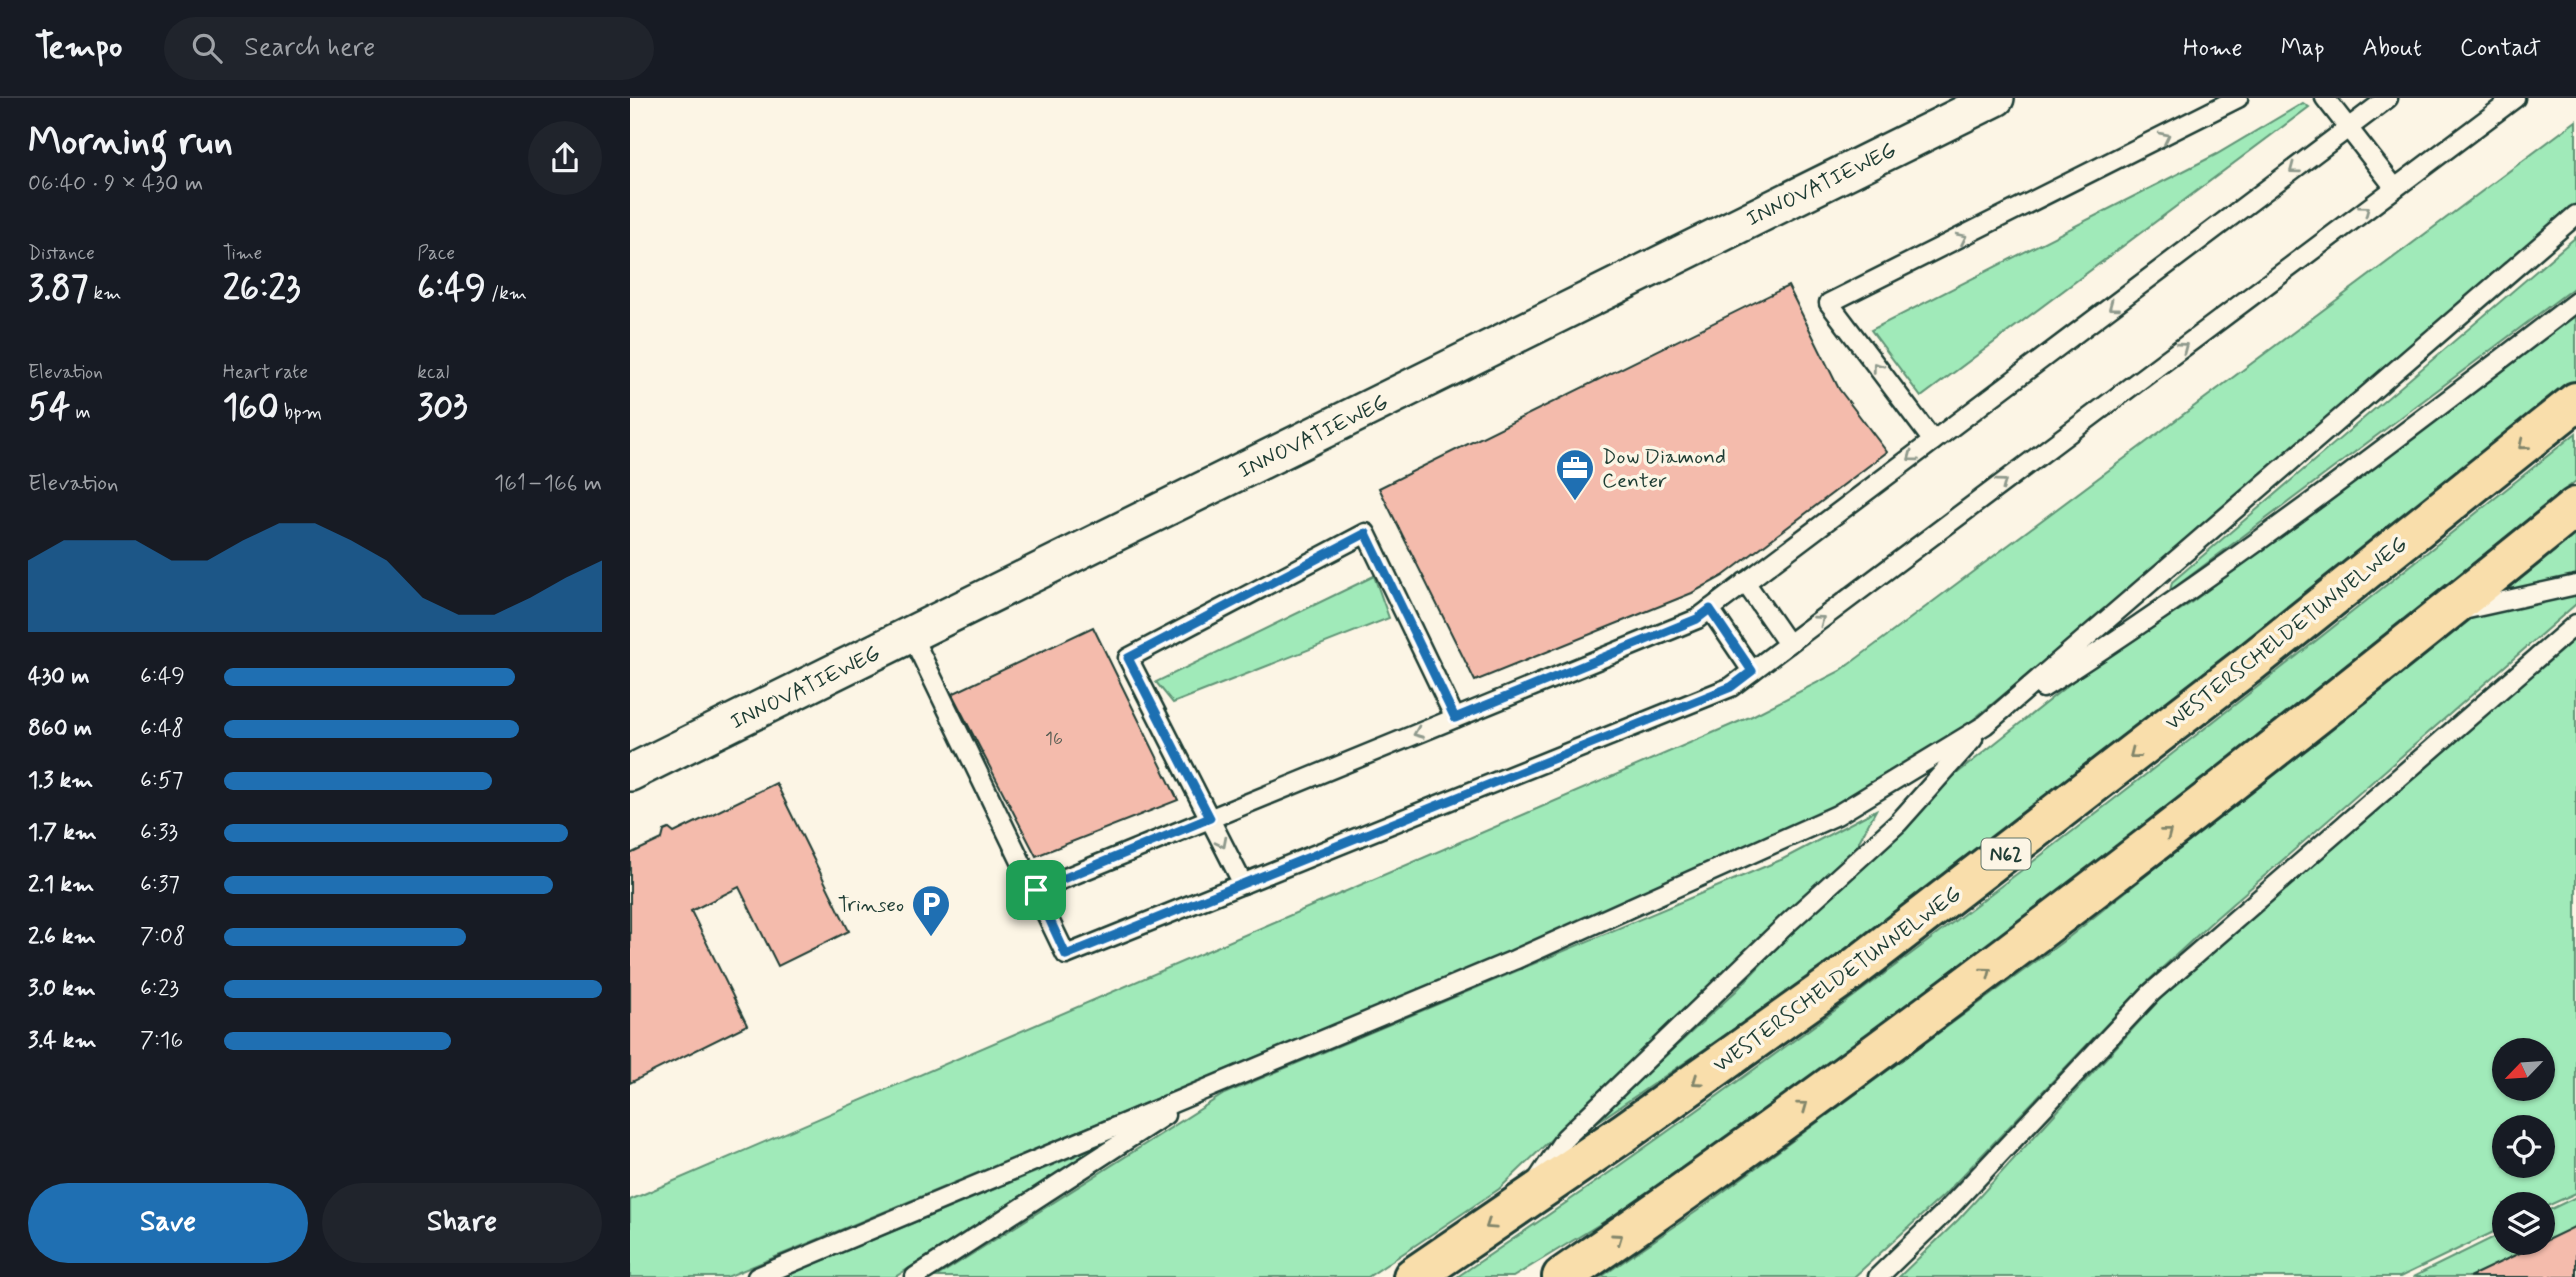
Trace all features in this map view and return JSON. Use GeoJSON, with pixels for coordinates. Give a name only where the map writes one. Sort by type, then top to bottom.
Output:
{"type":"FeatureCollection","features":[{"type":"Feature","properties":{"kind":"highway","name":"WESTERSCHELDETUNNELWEG"},"geometry":{"type":"LineString","coordinates":[[1413,1277],[1847,974],[2249,664],[2576,402]]}},
{"type":"Feature","properties":{"kind":"highway"},"geometry":{"type":"LineString","coordinates":[[1562,1277],[1681,1195],[2011,954],[2443,615],[2576,507]]}},
{"type":"Feature","properties":{"kind":"street","name":"INNOVATIEWEG"},"geometry":{"type":"LineString","coordinates":[[630,773],[1996,98]]}},
{"type":"Feature","properties":{"kind":"lane"},"geometry":{"type":"LineString","coordinates":[[1933,441],[1829,303],[2221,109],[2238,98]]}},
{"type":"Feature","properties":{"kind":"lane"},"geometry":{"type":"LineString","coordinates":[[2325,98],[2395,188]]}},
{"type":"Feature","properties":{"kind":"lane"},"geometry":{"type":"LineString","coordinates":[[1036,890],[1697,619],[2388,98]]}},
{"type":"Feature","properties":{"kind":"lane"},"geometry":{"type":"LineString","coordinates":[[911,634],[1066,955],[1731,687],[2515,98]]}},
{"type":"Feature","properties":{"kind":"lane"},"geometry":{"type":"LineString","coordinates":[[1521,1204],[1565,1138],[1789,922],[1898,822],[1985,725],[2576,215]]}},
{"type":"Feature","properties":{"kind":"lane"},"geometry":{"type":"LineString","coordinates":[[757,1277],[1514,960],[1837,815],[2096,654],[2340,482],[2576,302]]}},
{"type":"Feature","properties":{"kind":"lane"},"geometry":{"type":"LineString","coordinates":[[1243,884],[1128,658],[1366,533],[1455,718]]}},
{"type":"Feature","properties":{"kind":"lane"},"geometry":{"type":"LineString","coordinates":[[1745,582],[1788,644]]}},
{"type":"Feature","properties":{"kind":"lane"},"geometry":{"type":"LineString","coordinates":[[2443,615],[2576,585]]}},
{"type":"Feature","properties":{"kind":"lane"},"geometry":{"type":"LineString","coordinates":[[1710,609],[1752,671]]}},
{"type":"Feature","properties":{"kind":"lane"},"geometry":{"type":"LineString","coordinates":[[1878,1277],[1947,1210],[2151,993],[2576,624]]}},
{"type":"Feature","properties":{"kind":"lane"},"geometry":{"type":"LineString","coordinates":[[915,1277],[1203,1090]]}},
{"type":"Feature","properties":{"kind":"green space"},"geometry":{"type":"Polygon","coordinates":[[[2303,103],[2309,107],[1921,397],[1871,330],[2217,154],[2303,103]]]}},
{"type":"Feature","properties":{"kind":"green space"},"geometry":{"type":"Polygon","coordinates":[[[2576,121],[2576,209],[2138,584],[1935,751],[1864,793],[1651,893],[727,1277],[630,1277],[630,1200],[1752,716],[1840,671],[2576,121]]]}},
{"type":"Feature","properties":{"kind":"green space"},"geometry":{"type":"Polygon","coordinates":[[[2576,237],[2576,286],[2170,591],[2172,582],[2576,237]]]}},
{"type":"Feature","properties":{"kind":"green space"},"geometry":{"type":"Polygon","coordinates":[[[2576,313],[2576,385],[1922,902],[1597,1122],[1597,1119],[1736,991],[1815,907],[1930,795],[2102,658],[2188,605],[2576,313]]]}},
{"type":"Feature","properties":{"kind":"green space"},"geometry":{"type":"Polygon","coordinates":[[[2576,433],[2576,481],[2045,906],[1674,1179],[1513,1277],[1457,1277],[1602,1178],[1886,973],[2165,760],[2576,433]]]}},
{"type":"Feature","properties":{"kind":"green space"},"geometry":{"type":"Polygon","coordinates":[[[2576,532],[2576,604],[2215,919],[2146,983],[1944,1195],[1854,1277],[1601,1277],[1697,1211],[2069,937],[2576,532]]]}},
{"type":"Feature","properties":{"kind":"green space"},"geometry":{"type":"Polygon","coordinates":[[[1374,576],[1389,618],[1173,703],[1156,682],[1374,576]]]}},
{"type":"Feature","properties":{"kind":"green space"},"geometry":{"type":"Polygon","coordinates":[[[2576,637],[2576,1193],[2555,1203],[2555,1192],[2492,1192],[2492,1233],[2400,1277],[1899,1277],[1958,1220],[2161,998],[2229,935],[2576,637]]]}},
{"type":"Feature","properties":{"kind":"green space"},"geometry":{"type":"Polygon","coordinates":[[[1876,810],[1855,849],[1499,1189],[1368,1277],[936,1277],[1224,1094],[1783,859],[1876,810]]]}},
{"type":"Feature","properties":{"kind":"green space"},"geometry":{"type":"Polygon","coordinates":[[[1094,1148],[1092,1152],[895,1277],[783,1277],[1094,1148]]]}},
{"type":"Feature","properties":{"kind":"green space"},"geometry":{"type":"Polygon","coordinates":[[[2576,1197],[2576,1231],[2555,1241],[2555,1207],[2576,1197]]]}},
{"type":"Feature","properties":{"kind":"green space"},"geometry":{"type":"Polygon","coordinates":[[[2492,1238],[2492,1255],[2527,1255],[2482,1277],[2413,1277],[2492,1238]]]}},
{"type":"Feature","properties":{"kind":"building"},"geometry":{"type":"Polygon","coordinates":[[[1788,286],[1839,389],[1887,452],[1723,576],[1692,593],[1475,681],[1379,488],[1788,286]]]}},
{"type":"Feature","properties":{"kind":"building"},"geometry":{"type":"Polygon","coordinates":[[[1093,627],[1178,800],[1036,856],[952,694],[1093,627]]]}},
{"type":"Feature","properties":{"kind":"building"},"geometry":{"type":"Polygon","coordinates":[[[776,783],[849,931],[778,966],[739,887],[691,911],[747,1025],[630,1083],[630,854],[662,839],[664,831],[669,829],[674,833],[776,783]]]}},
{"type":"Feature","properties":{"kind":"building"},"geometry":{"type":"Polygon","coordinates":[[[2576,1226],[2576,1277],[2469,1277],[2516,1255],[2555,1255],[2555,1236],[2576,1226]]]}},
{"type":"Feature","properties":{"kind":"place","name":"Dow Diamond Center"},"geometry":{"type":"Point","coordinates":[1575,502]}},
{"type":"Feature","properties":{"kind":"place","name":"Trinseo"},"geometry":{"type":"Point","coordinates":[931,938]}},
{"type":"Feature","properties":{"kind":"route"},"geometry":{"type":"LineString","coordinates":[[1366,533],[1455,718],[1697,619],[1710,609],[1752,671],[1731,687],[1066,955],[1036,890],[1210,818],[1128,658],[1366,533]]}}]}
